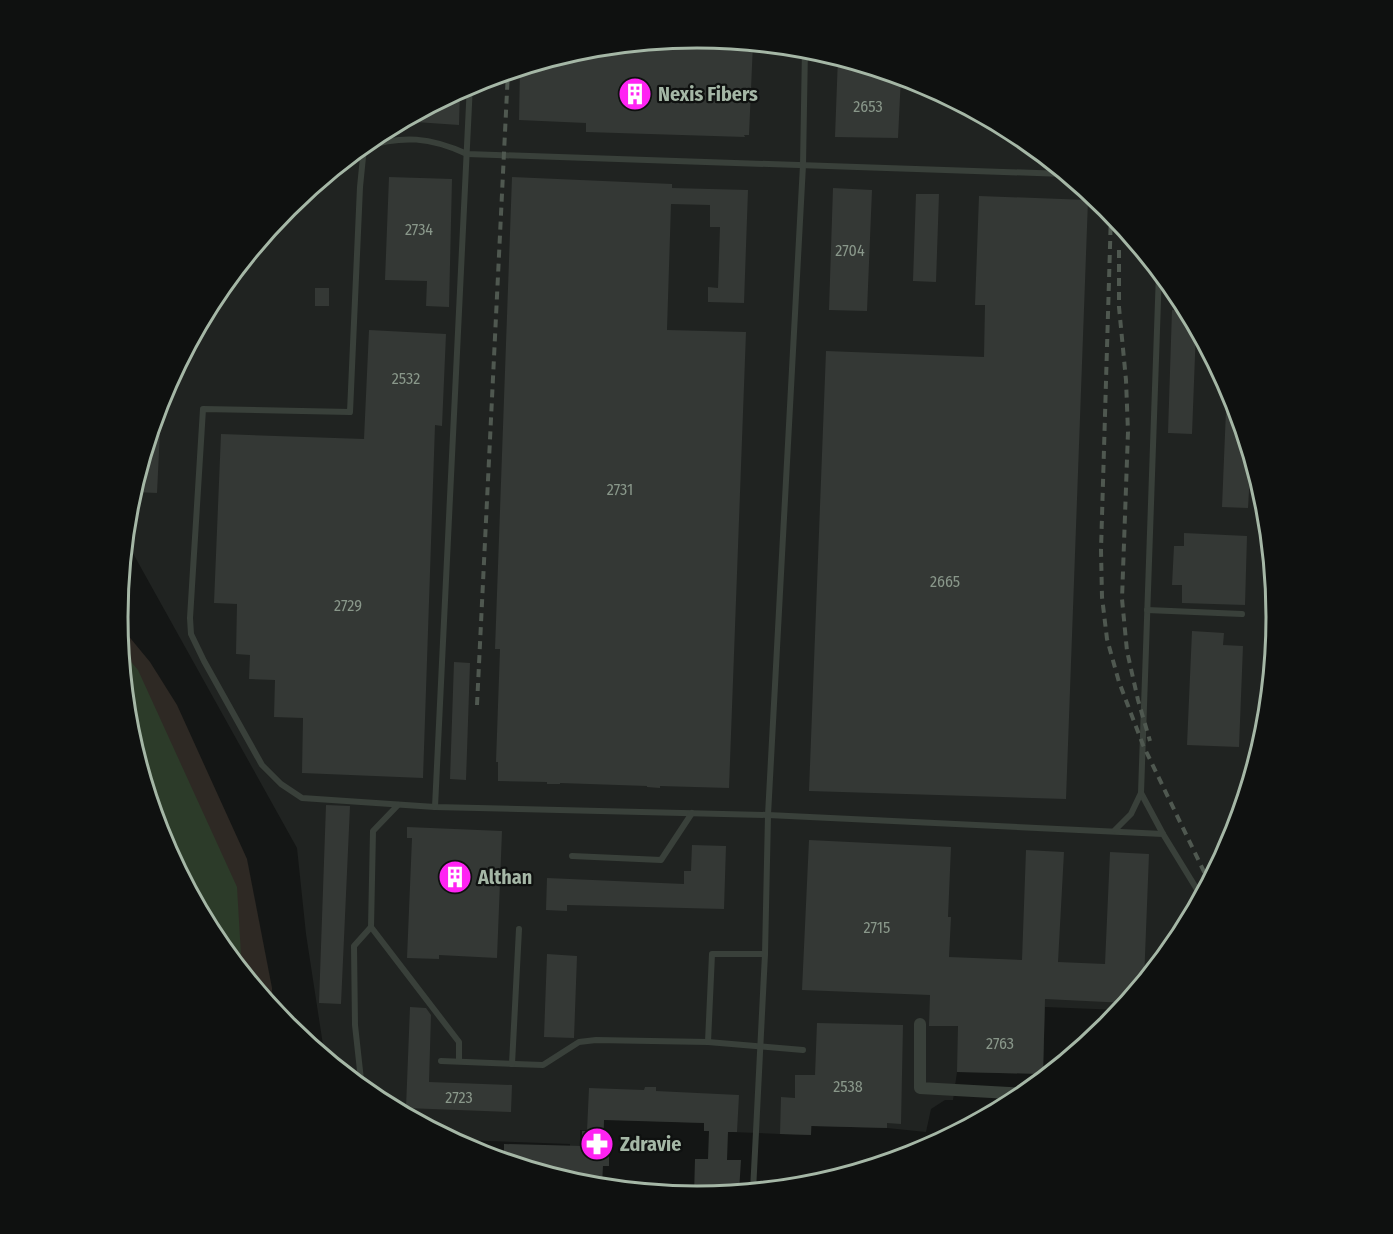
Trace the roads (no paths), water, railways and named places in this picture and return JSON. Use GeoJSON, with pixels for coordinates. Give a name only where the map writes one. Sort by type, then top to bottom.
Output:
{"type":"FeatureCollection","features":[{"type":"Feature","properties":{"kind":"street"},"geometry":{"type":"LineString","coordinates":[[920,1024],[920,1088],[1008,1093]]}},
{"type":"Feature","properties":{"kind":"lane"},"geometry":{"type":"LineString","coordinates":[[753,1183],[765,954],[768,815],[803,165],[805,58]]}},
{"type":"Feature","properties":{"kind":"lane"},"geometry":{"type":"LineString","coordinates":[[435,807],[470,95]]}},
{"type":"Feature","properties":{"kind":"lane"},"geometry":{"type":"LineString","coordinates":[[387,140],[415,139],[449,146],[467,154],[1053,174]]}},
{"type":"Feature","properties":{"kind":"lane"},"geometry":{"type":"LineString","coordinates":[[362,157],[350,412],[203,409],[190,618],[191,634],[262,765],[281,784],[302,798],[398,805],[768,815],[1163,834]]}},
{"type":"Feature","properties":{"kind":"lane"},"geometry":{"type":"LineString","coordinates":[[1115,830],[1131,814],[1141,793],[1159,287]]}},
{"type":"Feature","properties":{"kind":"lane"},"geometry":{"type":"LineString","coordinates":[[1147,610],[1242,614]]}},
{"type":"Feature","properties":{"kind":"lane"},"geometry":{"type":"LineString","coordinates":[[1141,793],[1196,888]]}},
{"type":"Feature","properties":{"kind":"lane"},"geometry":{"type":"LineString","coordinates":[[398,805],[373,831],[371,927],[459,1042],[459,1061]]}},
{"type":"Feature","properties":{"kind":"lane"},"geometry":{"type":"LineString","coordinates":[[572,856],[662,860],[692,813]]}},
{"type":"Feature","properties":{"kind":"lane"},"geometry":{"type":"LineString","coordinates":[[361,1076],[355,1025],[354,946],[371,927]]}},
{"type":"Feature","properties":{"kind":"lane"},"geometry":{"type":"LineString","coordinates":[[512,1064],[519,929]]}},
{"type":"Feature","properties":{"kind":"lane"},"geometry":{"type":"LineString","coordinates":[[708,1042],[712,954],[765,954]]}},
{"type":"Feature","properties":{"kind":"lane"},"geometry":{"type":"LineString","coordinates":[[441,1061],[543,1065],[579,1042],[596,1040],[708,1042],[803,1050]]}},
{"type":"Feature","properties":{"kind":"railway"},"geometry":{"type":"LineString","coordinates":[[477,705],[508,80]]}},
{"type":"Feature","properties":{"kind":"railway"},"geometry":{"type":"LineString","coordinates":[[1111,227],[1101,550],[1102,597],[1107,639],[1119,682],[1143,745],[1205,873]]}},
{"type":"Feature","properties":{"kind":"railway"},"geometry":{"type":"LineString","coordinates":[[1119,250],[1119,307],[1128,432],[1122,599],[1127,651],[1150,741]]}},
{"type":"Feature","properties":{"kind":"place","name":"Nexis Fibers"},"geometry":{"type":"Point","coordinates":[635,94]}},
{"type":"Feature","properties":{"kind":"place","name":"Althan"},"geometry":{"type":"Point","coordinates":[455,877]}},
{"type":"Feature","properties":{"kind":"place","name":"Zdravie"},"geometry":{"type":"Point","coordinates":[597,1144]}}]}
